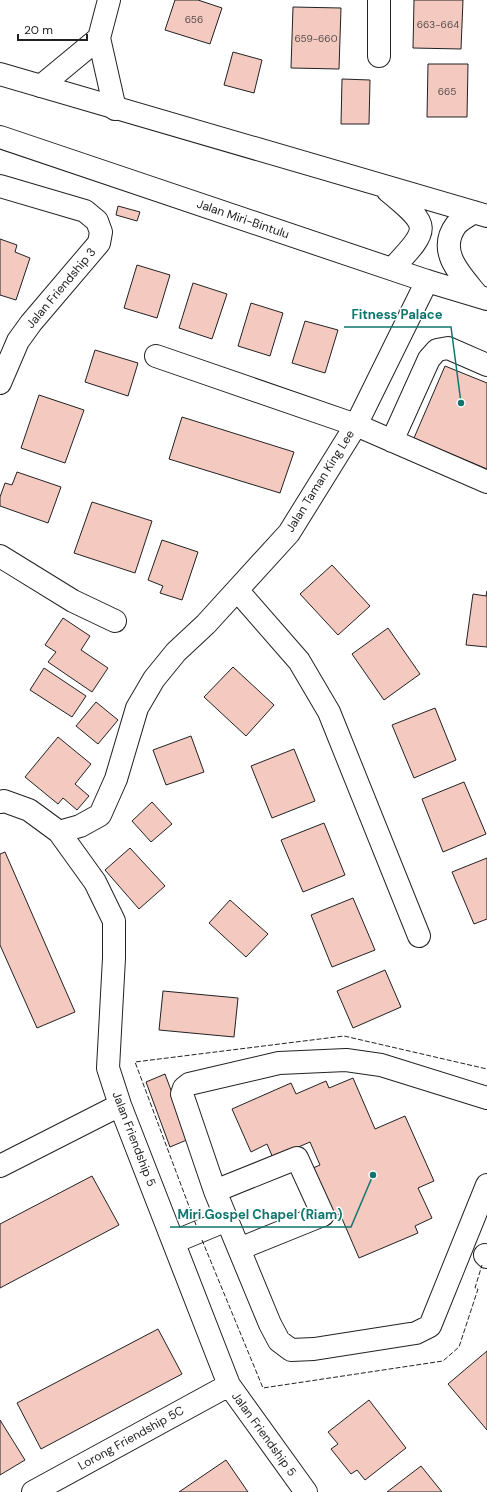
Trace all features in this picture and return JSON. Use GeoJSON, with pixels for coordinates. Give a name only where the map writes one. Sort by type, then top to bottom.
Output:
{"type":"FeatureCollection","features":[{"type":"Feature","properties":{"kind":"main road"},"geometry":{"type":"LineString","coordinates":[[109,0],[99,38],[115,109]]}},
{"type":"Feature","properties":{"kind":"main road"},"geometry":{"type":"LineString","coordinates":[[379,0],[379,56]]}},
{"type":"Feature","properties":{"kind":"main road"},"geometry":{"type":"LineString","coordinates":[[40,86],[99,38]]}},
{"type":"Feature","properties":{"kind":"main road"},"geometry":{"type":"LineString","coordinates":[[0,74],[115,109],[480,214]]}},
{"type":"Feature","properties":{"kind":"main road","name":"Jalan Miri-Bintulu"},"geometry":{"type":"LineString","coordinates":[[0,137],[427,281],[482,297]]}},
{"type":"Feature","properties":{"kind":"main road"},"geometry":{"type":"LineString","coordinates":[[381,185],[412,211],[419,219],[422,228],[418,239],[392,269]]}},
{"type":"Feature","properties":{"kind":"main road","name":"Jalan Friendship 3"},"geometry":{"type":"LineString","coordinates":[[0,186],[85,211],[97,222],[101,232],[99,243],[31,323],[18,341],[0,383]]}},
{"type":"Feature","properties":{"kind":"main road"},"geometry":{"type":"LineString","coordinates":[[480,214],[457,224],[450,236],[448,253],[456,269],[482,297]]}},
{"type":"Feature","properties":{"kind":"main road","name":"Jalan Taman King Lee"},"geometry":{"type":"LineString","coordinates":[[59,832],[80,826],[100,815],[116,779],[137,708],[147,690],[176,652],[237,590],[289,532],[356,425],[427,281]]}},
{"type":"Feature","properties":{"kind":"main road"},"geometry":{"type":"LineString","coordinates":[[392,441],[430,359],[437,350],[448,348],[487,365]]}},
{"type":"Feature","properties":{"kind":"main road"},"geometry":{"type":"LineString","coordinates":[[156,356],[356,425]]}},
{"type":"Feature","properties":{"kind":"main road","name":"Jalan Taman King Lee"},"geometry":{"type":"LineString","coordinates":[[356,425],[487,482]]}},
{"type":"Feature","properties":{"kind":"main road"},"geometry":{"type":"LineString","coordinates":[[0,556],[73,601],[115,621]]}},
{"type":"Feature","properties":{"kind":"main road"},"geometry":{"type":"LineString","coordinates":[[237,590],[299,661],[329,712],[419,936]]}},
{"type":"Feature","properties":{"kind":"main road","name":"Jalan Friendship 5"},"geometry":{"type":"LineString","coordinates":[[0,802],[4,801],[29,810],[59,832],[95,882],[114,921],[114,958],[108,1068],[120,1105],[229,1385],[306,1492]]}},
{"type":"Feature","properties":{"kind":"main road"},"geometry":{"type":"LineString","coordinates":[[487,1098],[381,1065],[346,1060],[279,1063],[189,1084],[184,1088],[182,1094],[215,1192],[228,1220],[270,1324],[279,1341],[291,1350],[314,1349],[416,1333],[430,1326],[487,1185]]}},
{"type":"Feature","properties":{"kind":"main road"},"geometry":{"type":"LineString","coordinates":[[0,1166],[120,1105]]}},
{"type":"Feature","properties":{"kind":"main road"},"geometry":{"type":"LineString","coordinates":[[215,1192],[297,1158],[323,1215],[239,1249]]}},
{"type":"Feature","properties":{"kind":"main road"},"geometry":{"type":"LineString","coordinates":[[174,1242],[228,1220]]}},
{"type":"Feature","properties":{"kind":"main road","name":"Lorong Friendship 5C"},"geometry":{"type":"LineString","coordinates":[[33,1492],[229,1385]]}},
{"type":"Feature","properties":{"kind":"building"},"geometry":{"type":"Polygon","coordinates":[[[175,0],[198,0],[222,8],[210,44],[165,30],[175,0]]]}},
{"type":"Feature","properties":{"kind":"building"},"geometry":{"type":"Polygon","coordinates":[[[414,0],[463,0],[461,49],[413,48],[414,0]]]}},
{"type":"Feature","properties":{"kind":"building"},"geometry":{"type":"Polygon","coordinates":[[[293,7],[341,8],[339,69],[291,68],[293,7]]]}},
{"type":"Feature","properties":{"kind":"building"},"geometry":{"type":"Polygon","coordinates":[[[233,52],[262,60],[254,93],[224,85],[233,52]]]}},
{"type":"Feature","properties":{"kind":"building"},"geometry":{"type":"Polygon","coordinates":[[[428,64],[468,64],[467,117],[427,117],[428,64]]]}},
{"type":"Feature","properties":{"kind":"building"},"geometry":{"type":"Polygon","coordinates":[[[342,79],[370,80],[369,124],[341,124],[342,79]]]}},
{"type":"Feature","properties":{"kind":"building"},"geometry":{"type":"Polygon","coordinates":[[[118,206],[140,212],[137,221],[116,215],[118,206]]]}},
{"type":"Feature","properties":{"kind":"building"},"geometry":{"type":"Polygon","coordinates":[[[0,239],[17,245],[15,252],[30,258],[16,300],[0,295],[0,239]]]}},
{"type":"Feature","properties":{"kind":"building"},"geometry":{"type":"Polygon","coordinates":[[[137,265],[170,275],[157,318],[124,308],[137,265]]]}},
{"type":"Feature","properties":{"kind":"building"},"geometry":{"type":"Polygon","coordinates":[[[193,283],[227,294],[212,339],[179,328],[193,283]]]}},
{"type":"Feature","properties":{"kind":"building"},"geometry":{"type":"Polygon","coordinates":[[[251,303],[283,313],[270,356],[238,346],[251,303]]]}},
{"type":"Feature","properties":{"kind":"building"},"geometry":{"type":"Polygon","coordinates":[[[305,321],[338,330],[325,373],[292,363],[305,321]]]}},
{"type":"Feature","properties":{"kind":"building"},"geometry":{"type":"Polygon","coordinates":[[[95,350],[138,363],[128,396],[85,382],[95,350]]]}},
{"type":"Feature","properties":{"kind":"building"},"geometry":{"type":"Polygon","coordinates":[[[445,366],[487,383],[487,469],[414,438],[445,366]]]}},
{"type":"Feature","properties":{"kind":"building"},"geometry":{"type":"Polygon","coordinates":[[[39,395],[84,410],[65,463],[21,448],[39,395]]]}},
{"type":"Feature","properties":{"kind":"building"},"geometry":{"type":"Polygon","coordinates":[[[182,417],[294,452],[280,493],[169,459],[182,417]]]}},
{"type":"Feature","properties":{"kind":"building"},"geometry":{"type":"Polygon","coordinates":[[[17,472],[61,487],[48,523],[0,506],[0,497],[5,483],[12,485],[17,472]]]}},
{"type":"Feature","properties":{"kind":"building"},"geometry":{"type":"Polygon","coordinates":[[[92,502],[152,521],[135,573],[74,553],[92,502]]]}},
{"type":"Feature","properties":{"kind":"building"},"geometry":{"type":"Polygon","coordinates":[[[162,540],[198,552],[182,600],[160,593],[163,586],[148,580],[162,540]]]}},
{"type":"Feature","properties":{"kind":"building"},"geometry":{"type":"Polygon","coordinates":[[[332,565],[370,606],[338,635],[300,594],[332,565]]]}},
{"type":"Feature","properties":{"kind":"building"},"geometry":{"type":"Polygon","coordinates":[[[487,591],[487,647],[466,645],[473,594],[486,596],[487,591]]]}},
{"type":"Feature","properties":{"kind":"building"},"geometry":{"type":"Polygon","coordinates":[[[63,618],[90,636],[81,650],[108,668],[92,692],[48,662],[56,652],[45,645],[63,618]]]}},
{"type":"Feature","properties":{"kind":"building"},"geometry":{"type":"Polygon","coordinates":[[[388,628],[420,674],[384,700],[352,654],[388,628]]]}},
{"type":"Feature","properties":{"kind":"building"},"geometry":{"type":"Polygon","coordinates":[[[233,667],[274,705],[246,736],[204,697],[233,667]]]}},
{"type":"Feature","properties":{"kind":"building"},"geometry":{"type":"Polygon","coordinates":[[[44,668],[86,696],[72,717],[30,690],[44,668]]]}},
{"type":"Feature","properties":{"kind":"building"},"geometry":{"type":"Polygon","coordinates":[[[96,702],[118,720],[98,744],[76,726],[96,702]]]}},
{"type":"Feature","properties":{"kind":"building"},"geometry":{"type":"Polygon","coordinates":[[[435,708],[456,760],[414,778],[392,725],[435,708]]]}},
{"type":"Feature","properties":{"kind":"building"},"geometry":{"type":"Polygon","coordinates":[[[191,736],[204,772],[166,785],[153,750],[191,736]]]}},
{"type":"Feature","properties":{"kind":"building"},"geometry":{"type":"Polygon","coordinates":[[[58,737],[91,764],[75,784],[89,796],[77,810],[63,798],[58,804],[25,777],[58,737]]]}},
{"type":"Feature","properties":{"kind":"building"},"geometry":{"type":"Polygon","coordinates":[[[294,749],[315,801],[272,818],[251,766],[294,749]]]}},
{"type":"Feature","properties":{"kind":"building"},"geometry":{"type":"Polygon","coordinates":[[[464,782],[486,834],[443,852],[422,799],[464,782]]]}},
{"type":"Feature","properties":{"kind":"building"},"geometry":{"type":"Polygon","coordinates":[[[152,802],[172,824],[151,842],[132,821],[152,802]]]}},
{"type":"Feature","properties":{"kind":"building"},"geometry":{"type":"Polygon","coordinates":[[[324,823],[345,875],[303,892],[281,840],[324,823]]]}},
{"type":"Feature","properties":{"kind":"building"},"geometry":{"type":"Polygon","coordinates":[[[130,848],[165,886],[139,909],[105,870],[130,848]]]}},
{"type":"Feature","properties":{"kind":"building"},"geometry":{"type":"Polygon","coordinates":[[[5,852],[75,1012],[37,1028],[0,945],[0,854],[5,852]]]}},
{"type":"Feature","properties":{"kind":"building"},"geometry":{"type":"Polygon","coordinates":[[[487,858],[487,919],[474,924],[452,872],[487,858]]]}},
{"type":"Feature","properties":{"kind":"building"},"geometry":{"type":"Polygon","coordinates":[[[353,898],[375,950],[332,967],[311,915],[353,898]]]}},
{"type":"Feature","properties":{"kind":"building"},"geometry":{"type":"Polygon","coordinates":[[[230,900],[268,934],[246,957],[209,923],[230,900]]]}},
{"type":"Feature","properties":{"kind":"building"},"geometry":{"type":"Polygon","coordinates":[[[385,970],[401,1007],[353,1028],[337,991],[385,970]]]}},
{"type":"Feature","properties":{"kind":"building"},"geometry":{"type":"Polygon","coordinates":[[[163,991],[238,998],[234,1037],[159,1030],[163,991]]]}},
{"type":"Feature","properties":{"kind":"building"},"geometry":{"type":"Polygon","coordinates":[[[165,1074],[189,1139],[170,1147],[146,1082],[165,1074]]]}},
{"type":"Feature","properties":{"kind":"building"},"geometry":{"type":"Polygon","coordinates":[[[353,1078],[375,1129],[405,1116],[434,1181],[418,1188],[432,1218],[415,1226],[418,1233],[359,1258],[340,1214],[334,1216],[313,1168],[320,1165],[310,1142],[273,1158],[267,1144],[251,1152],[232,1109],[291,1083],[296,1094],[326,1081],[329,1088],[353,1078]]]}},
{"type":"Feature","properties":{"kind":"building"},"geometry":{"type":"Polygon","coordinates":[[[92,1176],[119,1225],[0,1288],[0,1224],[92,1176]]]}},
{"type":"Feature","properties":{"kind":"building"},"geometry":{"type":"Polygon","coordinates":[[[158,1329],[182,1374],[41,1449],[17,1403],[158,1329]]]}},
{"type":"Feature","properties":{"kind":"building"},"geometry":{"type":"Polygon","coordinates":[[[487,1351],[487,1430],[448,1384],[487,1351]]]}},
{"type":"Feature","properties":{"kind":"building"},"geometry":{"type":"Polygon","coordinates":[[[369,1400],[406,1448],[365,1480],[357,1470],[351,1474],[331,1449],[338,1444],[328,1432],[369,1400]]]}},
{"type":"Feature","properties":{"kind":"building"},"geometry":{"type":"Polygon","coordinates":[[[0,1420],[25,1460],[0,1475],[0,1420]]]}},
{"type":"Feature","properties":{"kind":"building"},"geometry":{"type":"Polygon","coordinates":[[[226,1460],[248,1492],[179,1492],[226,1460]]]}},
{"type":"Feature","properties":{"kind":"building"},"geometry":{"type":"Polygon","coordinates":[[[421,1466],[442,1492],[387,1492],[421,1466]]]}},
{"type":"Feature","properties":{"kind":"fence"},"geometry":{"type":"LineString","coordinates":[[196,1225],[135,1062],[344,1036],[487,1069]]}},
{"type":"Feature","properties":{"kind":"fence"},"geometry":{"type":"LineString","coordinates":[[202,1240],[263,1388],[443,1361],[459,1347],[478,1289],[475,1288],[482,1265]]}},
{"type":"Feature","properties":{"kind":"place","name":"Fitness Palace"},"geometry":{"type":"Point","coordinates":[461,403]}},
{"type":"Feature","properties":{"kind":"place","name":"Miri Gospel Chapel (Riam)"},"geometry":{"type":"Point","coordinates":[373,1175]}}]}
